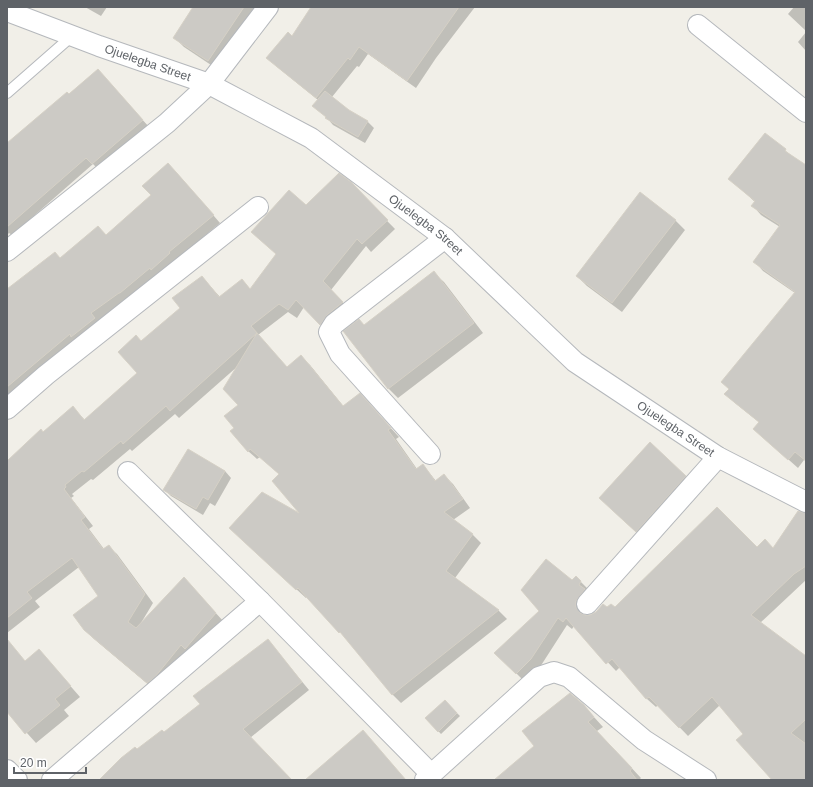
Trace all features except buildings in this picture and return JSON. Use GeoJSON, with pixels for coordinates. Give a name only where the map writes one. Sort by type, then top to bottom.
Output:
{"type":"FeatureCollection","features":[{"type":"Feature","properties":{"kind":"street"},"geometry":{"type":"LineString","coordinates":[[7,251],[167,123],[209,84],[268,7]]}},
{"type":"Feature","properties":{"kind":"street","name":"Ojuelegba Street"},"geometry":{"type":"LineString","coordinates":[[7,11],[72,36],[209,84],[311,138],[445,238],[575,362],[718,457],[806,502]]}},
{"type":"Feature","properties":{"kind":"street"},"geometry":{"type":"LineString","coordinates":[[698,25],[806,112]]}},
{"type":"Feature","properties":{"kind":"street"},"geometry":{"type":"LineString","coordinates":[[7,409],[46,375],[258,207]]}},
{"type":"Feature","properties":{"kind":"street"},"geometry":{"type":"LineString","coordinates":[[430,454],[340,354],[329,332],[334,324],[445,238]]}},
{"type":"Feature","properties":{"kind":"street"},"geometry":{"type":"LineString","coordinates":[[586,604],[718,457]]}},
{"type":"Feature","properties":{"kind":"street"},"geometry":{"type":"LineString","coordinates":[[128,472],[260,601],[428,777],[539,677],[554,672],[569,677],[644,740],[706,780]]}},
{"type":"Feature","properties":{"kind":"street"},"geometry":{"type":"LineString","coordinates":[[52,780],[260,601]]}},
{"type":"Feature","properties":{"kind":"street"},"geometry":{"type":"LineString","coordinates":[[7,770],[16,780]]}},
{"type":"Feature","properties":{"kind":"lane"},"geometry":{"type":"LineString","coordinates":[[7,93],[72,36]]}}]}
